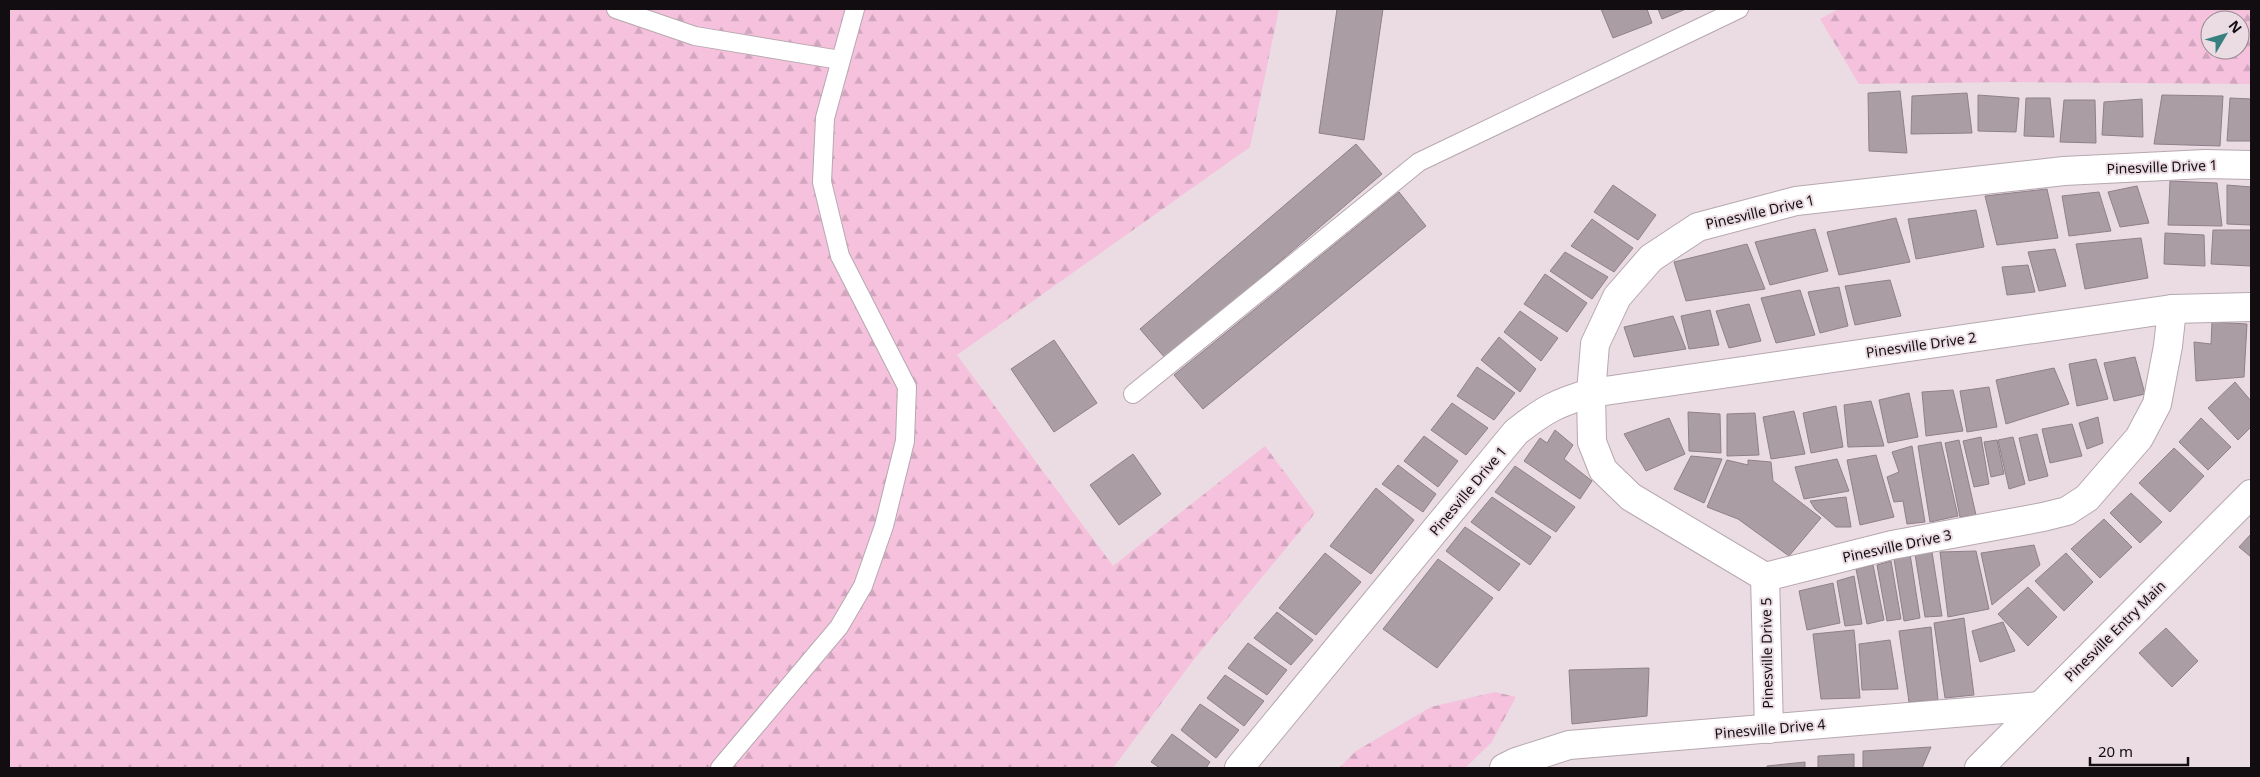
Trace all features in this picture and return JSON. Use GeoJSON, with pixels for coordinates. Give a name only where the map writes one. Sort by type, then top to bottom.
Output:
{"type":"FeatureCollection","features":[{"type":"Feature","properties":{"kind":"street","name":"Pinesville Drive 1"},"geometry":{"type":"LineString","coordinates":[[1239,768],[1516,432],[1540,413],[1557,403],[1591,393],[1595,344],[1617,297],[1651,258],[1698,227],[1796,201],[2064,171],[2205,164],[2251,165]]}},
{"type":"Feature","properties":{"kind":"street","name":"Pinesville Drive 2"},"geometry":{"type":"LineString","coordinates":[[1591,393],[2172,309],[2251,307]]}},
{"type":"Feature","properties":{"kind":"street","name":"Pinesville Drive 3"},"geometry":{"type":"LineString","coordinates":[[1765,577],[1892,545],[2067,511],[2087,498],[2139,438],[2157,404],[2168,346],[2172,309]]}},
{"type":"Feature","properties":{"kind":"street"},"geometry":{"type":"LineString","coordinates":[[1591,393],[1592,442],[1603,470],[1631,497],[1765,577]]}},
{"type":"Feature","properties":{"kind":"street","name":"Pinesville Entry Main"},"geometry":{"type":"LineString","coordinates":[[1979,768],[2251,494]]}},
{"type":"Feature","properties":{"kind":"street","name":"Pinesville Drive 5"},"geometry":{"type":"LineString","coordinates":[[1765,577],[1768,729]]}},
{"type":"Feature","properties":{"kind":"street","name":"Pinesville Drive 4"},"geometry":{"type":"LineString","coordinates":[[1504,768],[1516,762],[1569,745],[2040,706]]}},
{"type":"Feature","properties":{"kind":"lane"},"geometry":{"type":"LineString","coordinates":[[616,9],[696,36],[840,60]]}},
{"type":"Feature","properties":{"kind":"lane"},"geometry":{"type":"LineString","coordinates":[[720,768],[839,627],[863,586],[884,526],[905,441],[907,387],[840,256],[822,182],[825,118],[855,9]]}},
{"type":"Feature","properties":{"kind":"lane"},"geometry":{"type":"LineString","coordinates":[[1134,394],[1419,162],[1740,9]]}},
{"type":"Feature","properties":{"kind":"green space"},"geometry":{"type":"Polygon","coordinates":[[[9,9],[1279,9],[1250,147],[957,355],[1113,566],[1265,446],[1315,513],[1195,658],[1113,768],[9,768],[9,9]]]}},
{"type":"Feature","properties":{"kind":"green space"},"geometry":{"type":"Polygon","coordinates":[[[1839,9],[2251,9],[2251,84],[2006,82],[1859,84],[1820,19],[1839,9]]]}},
{"type":"Feature","properties":{"kind":"green space"},"geometry":{"type":"Polygon","coordinates":[[[1495,692],[1516,697],[1491,743],[1465,768],[1339,768],[1356,751],[1431,707],[1495,692]]]}},
{"type":"Feature","properties":{"kind":"building"},"geometry":{"type":"Polygon","coordinates":[[[1337,9],[1383,9],[1364,140],[1319,133],[1337,9]]]}},
{"type":"Feature","properties":{"kind":"building"},"geometry":{"type":"Polygon","coordinates":[[[1601,9],[1647,9],[1652,23],[1613,38],[1601,9]]]}},
{"type":"Feature","properties":{"kind":"building"},"geometry":{"type":"Polygon","coordinates":[[[1658,9],[1686,9],[1662,19],[1658,9]]]}},
{"type":"Feature","properties":{"kind":"building"},"geometry":{"type":"Polygon","coordinates":[[[1900,91],[1907,153],[1869,151],[1868,93],[1900,91]]]}},
{"type":"Feature","properties":{"kind":"building"},"geometry":{"type":"Polygon","coordinates":[[[1967,93],[1972,133],[1911,134],[1912,96],[1967,93]]]}},
{"type":"Feature","properties":{"kind":"building"},"geometry":{"type":"Polygon","coordinates":[[[1978,95],[2019,98],[2016,132],[1978,131],[1978,95]]]}},
{"type":"Feature","properties":{"kind":"building"},"geometry":{"type":"Polygon","coordinates":[[[2162,95],[2223,96],[2220,146],[2154,144],[2162,95]]]}},
{"type":"Feature","properties":{"kind":"building"},"geometry":{"type":"Polygon","coordinates":[[[2026,98],[2050,98],[2054,137],[2024,136],[2026,98]]]}},
{"type":"Feature","properties":{"kind":"building"},"geometry":{"type":"Polygon","coordinates":[[[2230,98],[2251,99],[2251,141],[2227,141],[2230,98]]]}},
{"type":"Feature","properties":{"kind":"building"},"geometry":{"type":"Polygon","coordinates":[[[2142,99],[2143,137],[2102,135],[2104,102],[2142,99]]]}},
{"type":"Feature","properties":{"kind":"building"},"geometry":{"type":"Polygon","coordinates":[[[2064,100],[2095,100],[2096,143],[2060,142],[2064,100]]]}},
{"type":"Feature","properties":{"kind":"building"},"geometry":{"type":"Polygon","coordinates":[[[1356,144],[1382,174],[1166,359],[1140,329],[1356,144]]]}},
{"type":"Feature","properties":{"kind":"building"},"geometry":{"type":"Polygon","coordinates":[[[2170,181],[2217,183],[2222,226],[2168,225],[2170,181]]]}},
{"type":"Feature","properties":{"kind":"building"},"geometry":{"type":"Polygon","coordinates":[[[1613,185],[1656,215],[1638,240],[1594,212],[1613,185]]]}},
{"type":"Feature","properties":{"kind":"building"},"geometry":{"type":"Polygon","coordinates":[[[2227,185],[2251,187],[2251,225],[2227,224],[2227,185]]]}},
{"type":"Feature","properties":{"kind":"building"},"geometry":{"type":"Polygon","coordinates":[[[2137,186],[2149,223],[2120,227],[2108,192],[2137,186]]]}},
{"type":"Feature","properties":{"kind":"building"},"geometry":{"type":"Polygon","coordinates":[[[2047,189],[2058,238],[1997,245],[1985,196],[2047,189]]]}},
{"type":"Feature","properties":{"kind":"building"},"geometry":{"type":"Polygon","coordinates":[[[1399,192],[1426,226],[1203,409],[1174,375],[1399,192]]]}},
{"type":"Feature","properties":{"kind":"building"},"geometry":{"type":"Polygon","coordinates":[[[2099,192],[2111,231],[2069,236],[2062,196],[2099,192]]]}},
{"type":"Feature","properties":{"kind":"building"},"geometry":{"type":"Polygon","coordinates":[[[1976,210],[1984,247],[1916,259],[1908,219],[1976,210]]]}},
{"type":"Feature","properties":{"kind":"building"},"geometry":{"type":"Polygon","coordinates":[[[1896,218],[1910,262],[1839,275],[1827,232],[1896,218]]]}},
{"type":"Feature","properties":{"kind":"building"},"geometry":{"type":"Polygon","coordinates":[[[1592,219],[1633,248],[1614,272],[1571,246],[1592,219]]]}},
{"type":"Feature","properties":{"kind":"building"},"geometry":{"type":"Polygon","coordinates":[[[1815,229],[1828,271],[1770,285],[1755,242],[1815,229]]]}},
{"type":"Feature","properties":{"kind":"building"},"geometry":{"type":"Polygon","coordinates":[[[2213,230],[2251,230],[2251,266],[2211,264],[2213,230]]]}},
{"type":"Feature","properties":{"kind":"building"},"geometry":{"type":"Polygon","coordinates":[[[2165,233],[2204,235],[2205,266],[2164,264],[2165,233]]]}},
{"type":"Feature","properties":{"kind":"building"},"geometry":{"type":"Polygon","coordinates":[[[2141,238],[2148,278],[2085,289],[2076,244],[2141,238]]]}},
{"type":"Feature","properties":{"kind":"building"},"geometry":{"type":"Polygon","coordinates":[[[1747,244],[1765,289],[1686,301],[1674,262],[1747,244]]]}},
{"type":"Feature","properties":{"kind":"building"},"geometry":{"type":"Polygon","coordinates":[[[2055,249],[2066,286],[2039,291],[2028,252],[2055,249]]]}},
{"type":"Feature","properties":{"kind":"building"},"geometry":{"type":"Polygon","coordinates":[[[1565,252],[1608,277],[1592,299],[1550,271],[1565,252]]]}},
{"type":"Feature","properties":{"kind":"building"},"geometry":{"type":"Polygon","coordinates":[[[2028,265],[2035,292],[2007,295],[2002,267],[2028,265]]]}},
{"type":"Feature","properties":{"kind":"building"},"geometry":{"type":"Polygon","coordinates":[[[1545,274],[1587,303],[1567,332],[1524,304],[1545,274]]]}},
{"type":"Feature","properties":{"kind":"building"},"geometry":{"type":"Polygon","coordinates":[[[1890,280],[1901,316],[1855,325],[1845,286],[1890,280]]]}},
{"type":"Feature","properties":{"kind":"building"},"geometry":{"type":"Polygon","coordinates":[[[1839,287],[1848,326],[1820,333],[1808,292],[1839,287]]]}},
{"type":"Feature","properties":{"kind":"building"},"geometry":{"type":"Polygon","coordinates":[[[1800,290],[1815,335],[1776,343],[1761,298],[1800,290]]]}},
{"type":"Feature","properties":{"kind":"building"},"geometry":{"type":"Polygon","coordinates":[[[1749,304],[1761,341],[1729,348],[1716,311],[1749,304]]]}},
{"type":"Feature","properties":{"kind":"building"},"geometry":{"type":"Polygon","coordinates":[[[1710,310],[1719,345],[1689,349],[1681,316],[1710,310]]]}},
{"type":"Feature","properties":{"kind":"building"},"geometry":{"type":"Polygon","coordinates":[[[1520,311],[1558,338],[1541,361],[1504,332],[1520,311]]]}},
{"type":"Feature","properties":{"kind":"building"},"geometry":{"type":"Polygon","coordinates":[[[1673,316],[1686,349],[1634,357],[1624,327],[1673,316]]]}},
{"type":"Feature","properties":{"kind":"building"},"geometry":{"type":"Polygon","coordinates":[[[2212,322],[2247,324],[2244,377],[2196,381],[2194,342],[2211,344],[2212,322]]]}},
{"type":"Feature","properties":{"kind":"building"},"geometry":{"type":"Polygon","coordinates":[[[1499,337],[1536,369],[1520,392],[1481,360],[1499,337]]]}},
{"type":"Feature","properties":{"kind":"building"},"geometry":{"type":"Polygon","coordinates":[[[1054,340],[1097,403],[1054,432],[1011,369],[1054,340]]]}},
{"type":"Feature","properties":{"kind":"building"},"geometry":{"type":"Polygon","coordinates":[[[2135,357],[2145,394],[2114,401],[2104,363],[2135,357]]]}},
{"type":"Feature","properties":{"kind":"building"},"geometry":{"type":"Polygon","coordinates":[[[2096,359],[2108,399],[2077,406],[2069,364],[2096,359]]]}},
{"type":"Feature","properties":{"kind":"building"},"geometry":{"type":"Polygon","coordinates":[[[1477,367],[1515,393],[1494,420],[1457,396],[1477,367]]]}},
{"type":"Feature","properties":{"kind":"building"},"geometry":{"type":"Polygon","coordinates":[[[2054,368],[2069,404],[2006,424],[1996,380],[2054,368]]]}},
{"type":"Feature","properties":{"kind":"building"},"geometry":{"type":"Polygon","coordinates":[[[2235,382],[2251,401],[2251,427],[2238,440],[2208,408],[2235,382]]]}},
{"type":"Feature","properties":{"kind":"building"},"geometry":{"type":"Polygon","coordinates":[[[1989,387],[1997,427],[1967,432],[1960,391],[1989,387]]]}},
{"type":"Feature","properties":{"kind":"building"},"geometry":{"type":"Polygon","coordinates":[[[1953,390],[1963,431],[1926,436],[1922,392],[1953,390]]]}},
{"type":"Feature","properties":{"kind":"building"},"geometry":{"type":"Polygon","coordinates":[[[1909,393],[1918,437],[1888,443],[1879,400],[1909,393]]]}},
{"type":"Feature","properties":{"kind":"building"},"geometry":{"type":"Polygon","coordinates":[[[1871,401],[1884,446],[1848,447],[1844,405],[1871,401]]]}},
{"type":"Feature","properties":{"kind":"building"},"geometry":{"type":"Polygon","coordinates":[[[1452,403],[1488,428],[1466,455],[1431,430],[1452,403]]]}},
{"type":"Feature","properties":{"kind":"building"},"geometry":{"type":"Polygon","coordinates":[[[1836,406],[1843,447],[1811,453],[1803,413],[1836,406]]]}},
{"type":"Feature","properties":{"kind":"building"},"geometry":{"type":"Polygon","coordinates":[[[1794,411],[1805,454],[1771,459],[1763,417],[1794,411]]]}},
{"type":"Feature","properties":{"kind":"building"},"geometry":{"type":"Polygon","coordinates":[[[1688,412],[1720,414],[1721,453],[1689,451],[1688,412]]]}},
{"type":"Feature","properties":{"kind":"building"},"geometry":{"type":"Polygon","coordinates":[[[1755,413],[1759,455],[1727,456],[1727,414],[1755,413]]]}},
{"type":"Feature","properties":{"kind":"building"},"geometry":{"type":"Polygon","coordinates":[[[2098,417],[2103,443],[2087,449],[2079,423],[2098,417]]]}},
{"type":"Feature","properties":{"kind":"building"},"geometry":{"type":"Polygon","coordinates":[[[1669,418],[1685,454],[1646,471],[1624,434],[1669,418]]]}},
{"type":"Feature","properties":{"kind":"building"},"geometry":{"type":"Polygon","coordinates":[[[2201,418],[2231,447],[2208,470],[2179,442],[2201,418]]]}},
{"type":"Feature","properties":{"kind":"building"},"geometry":{"type":"Polygon","coordinates":[[[2072,424],[2082,456],[2050,463],[2042,429],[2072,424]]]}},
{"type":"Feature","properties":{"kind":"building"},"geometry":{"type":"Polygon","coordinates":[[[1555,430],[1573,445],[1564,459],[1592,481],[1580,499],[1524,461],[1540,438],[1547,443],[1555,430]]]}},
{"type":"Feature","properties":{"kind":"building"},"geometry":{"type":"Polygon","coordinates":[[[2037,434],[2048,476],[2029,481],[2019,438],[2037,434]]]}},
{"type":"Feature","properties":{"kind":"building"},"geometry":{"type":"Polygon","coordinates":[[[1424,436],[1458,461],[1438,487],[1404,461],[1424,436]]]}},
{"type":"Feature","properties":{"kind":"building"},"geometry":{"type":"Polygon","coordinates":[[[1981,437],[1989,484],[1974,487],[1963,441],[1981,437]]]}},
{"type":"Feature","properties":{"kind":"building"},"geometry":{"type":"Polygon","coordinates":[[[2013,437],[2025,484],[2009,489],[1998,440],[2013,437]]]}},
{"type":"Feature","properties":{"kind":"building"},"geometry":{"type":"Polygon","coordinates":[[[1959,440],[1976,515],[1960,517],[1945,443],[1959,440]]]}},
{"type":"Feature","properties":{"kind":"building"},"geometry":{"type":"Polygon","coordinates":[[[1997,440],[2004,474],[1991,477],[1984,442],[1997,440]]]}},
{"type":"Feature","properties":{"kind":"building"},"geometry":{"type":"Polygon","coordinates":[[[1941,442],[1958,516],[1930,522],[1918,446],[1941,442]]]}},
{"type":"Feature","properties":{"kind":"building"},"geometry":{"type":"Polygon","coordinates":[[[1912,446],[1925,522],[1907,524],[1903,501],[1894,502],[1887,477],[1899,472],[1892,452],[1912,446]]]}},
{"type":"Feature","properties":{"kind":"building"},"geometry":{"type":"Polygon","coordinates":[[[2174,448],[2204,476],[2170,512],[2139,483],[2174,448]]]}},
{"type":"Feature","properties":{"kind":"building"},"geometry":{"type":"Polygon","coordinates":[[[1133,454],[1161,494],[1119,525],[1090,485],[1133,454]]]}},
{"type":"Feature","properties":{"kind":"building"},"geometry":{"type":"Polygon","coordinates":[[[1876,455],[1894,517],[1860,525],[1847,460],[1876,455]]]}},
{"type":"Feature","properties":{"kind":"building"},"geometry":{"type":"Polygon","coordinates":[[[1691,456],[1722,459],[1704,503],[1674,489],[1691,456]]]}},
{"type":"Feature","properties":{"kind":"building"},"geometry":{"type":"Polygon","coordinates":[[[1837,459],[1849,491],[1804,499],[1795,467],[1837,459]]]}},
{"type":"Feature","properties":{"kind":"building"},"geometry":{"type":"Polygon","coordinates":[[[1727,460],[1748,465],[1748,460],[1771,462],[1773,481],[1821,518],[1789,556],[1738,519],[1707,507],[1727,460]]]}},
{"type":"Feature","properties":{"kind":"building"},"geometry":{"type":"Polygon","coordinates":[[[1398,465],[1436,494],[1423,512],[1382,484],[1398,465]]]}},
{"type":"Feature","properties":{"kind":"building"},"geometry":{"type":"Polygon","coordinates":[[[1515,466],[1575,507],[1556,532],[1495,492],[1515,466]]]}},
{"type":"Feature","properties":{"kind":"building"},"geometry":{"type":"Polygon","coordinates":[[[1376,488],[1414,520],[1371,574],[1330,546],[1376,488]]]}},
{"type":"Feature","properties":{"kind":"building"},"geometry":{"type":"Polygon","coordinates":[[[2131,493],[2162,522],[2140,543],[2110,513],[2131,493]]]}},
{"type":"Feature","properties":{"kind":"building"},"geometry":{"type":"Polygon","coordinates":[[[1492,497],[1551,537],[1530,565],[1471,522],[1492,497]]]}},
{"type":"Feature","properties":{"kind":"building"},"geometry":{"type":"Polygon","coordinates":[[[1846,497],[1851,527],[1836,527],[1815,509],[1810,501],[1846,497]]]}},
{"type":"Feature","properties":{"kind":"building"},"geometry":{"type":"Polygon","coordinates":[[[2104,519],[2132,547],[2100,578],[2071,549],[2104,519]]]}},
{"type":"Feature","properties":{"kind":"building"},"geometry":{"type":"Polygon","coordinates":[[[1465,527],[1520,564],[1499,591],[1446,551],[1465,527]]]}},
{"type":"Feature","properties":{"kind":"building"},"geometry":{"type":"Polygon","coordinates":[[[2251,534],[2251,557],[2239,547],[2251,534]]]}},
{"type":"Feature","properties":{"kind":"building"},"geometry":{"type":"Polygon","coordinates":[[[2034,545],[2040,565],[1992,605],[1981,553],[2034,545]]]}},
{"type":"Feature","properties":{"kind":"building"},"geometry":{"type":"Polygon","coordinates":[[[1976,551],[1989,609],[1948,617],[1940,552],[1976,551]]]}},
{"type":"Feature","properties":{"kind":"building"},"geometry":{"type":"Polygon","coordinates":[[[1932,552],[1942,616],[1925,617],[1915,554],[1932,552]]]}},
{"type":"Feature","properties":{"kind":"building"},"geometry":{"type":"Polygon","coordinates":[[[1325,553],[1361,582],[1316,635],[1279,608],[1325,553]]]}},
{"type":"Feature","properties":{"kind":"building"},"geometry":{"type":"Polygon","coordinates":[[[2066,553],[2093,582],[2064,611],[2035,581],[2066,553]]]}},
{"type":"Feature","properties":{"kind":"building"},"geometry":{"type":"Polygon","coordinates":[[[1910,554],[1920,618],[1904,621],[1894,559],[1910,554]]]}},
{"type":"Feature","properties":{"kind":"building"},"geometry":{"type":"Polygon","coordinates":[[[1438,559],[1493,598],[1437,668],[1383,629],[1438,559]]]}},
{"type":"Feature","properties":{"kind":"building"},"geometry":{"type":"Polygon","coordinates":[[[1891,561],[1901,619],[1887,621],[1877,565],[1891,561]]]}},
{"type":"Feature","properties":{"kind":"building"},"geometry":{"type":"Polygon","coordinates":[[[1873,565],[1884,620],[1867,624],[1856,569],[1873,565]]]}},
{"type":"Feature","properties":{"kind":"building"},"geometry":{"type":"Polygon","coordinates":[[[1854,576],[1862,624],[1845,626],[1837,581],[1854,576]]]}},
{"type":"Feature","properties":{"kind":"building"},"geometry":{"type":"Polygon","coordinates":[[[1833,583],[1840,623],[1807,630],[1799,591],[1833,583]]]}},
{"type":"Feature","properties":{"kind":"building"},"geometry":{"type":"Polygon","coordinates":[[[2028,587],[2057,617],[2028,646],[1998,614],[2028,587]]]}},
{"type":"Feature","properties":{"kind":"building"},"geometry":{"type":"Polygon","coordinates":[[[1277,612],[1313,640],[1291,665],[1254,638],[1277,612]]]}},
{"type":"Feature","properties":{"kind":"building"},"geometry":{"type":"Polygon","coordinates":[[[1964,618],[1974,695],[1945,698],[1934,623],[1964,618]]]}},
{"type":"Feature","properties":{"kind":"building"},"geometry":{"type":"Polygon","coordinates":[[[2003,622],[2015,651],[1980,662],[1972,631],[2003,622]]]}},
{"type":"Feature","properties":{"kind":"building"},"geometry":{"type":"Polygon","coordinates":[[[1931,627],[1938,700],[1909,702],[1899,631],[1931,627]]]}},
{"type":"Feature","properties":{"kind":"building"},"geometry":{"type":"Polygon","coordinates":[[[2166,628],[2198,661],[2172,687],[2139,653],[2166,628]]]}},
{"type":"Feature","properties":{"kind":"building"},"geometry":{"type":"Polygon","coordinates":[[[1854,630],[1860,698],[1821,699],[1813,634],[1854,630]]]}},
{"type":"Feature","properties":{"kind":"building"},"geometry":{"type":"Polygon","coordinates":[[[1890,640],[1898,689],[1862,690],[1859,644],[1890,640]]]}},
{"type":"Feature","properties":{"kind":"building"},"geometry":{"type":"Polygon","coordinates":[[[1248,643],[1287,670],[1267,695],[1228,668],[1248,643]]]}},
{"type":"Feature","properties":{"kind":"building"},"geometry":{"type":"Polygon","coordinates":[[[1649,668],[1647,716],[1572,724],[1569,670],[1649,668]]]}},
{"type":"Feature","properties":{"kind":"building"},"geometry":{"type":"Polygon","coordinates":[[[1225,675],[1264,701],[1244,726],[1207,698],[1225,675]]]}},
{"type":"Feature","properties":{"kind":"building"},"geometry":{"type":"Polygon","coordinates":[[[1200,704],[1239,730],[1216,758],[1181,730],[1200,704]]]}},
{"type":"Feature","properties":{"kind":"building"},"geometry":{"type":"Polygon","coordinates":[[[1172,734],[1210,762],[1206,768],[1160,768],[1151,762],[1172,734]]]}},
{"type":"Feature","properties":{"kind":"building"},"geometry":{"type":"Polygon","coordinates":[[[1931,747],[1922,768],[1863,768],[1863,751],[1931,747]]]}},
{"type":"Feature","properties":{"kind":"building"},"geometry":{"type":"Polygon","coordinates":[[[1854,754],[1854,768],[1818,768],[1818,756],[1854,754]]]}},
{"type":"Feature","properties":{"kind":"building"},"geometry":{"type":"Polygon","coordinates":[[[1805,762],[1805,768],[1767,768],[1767,766],[1805,762]]]}}]}
